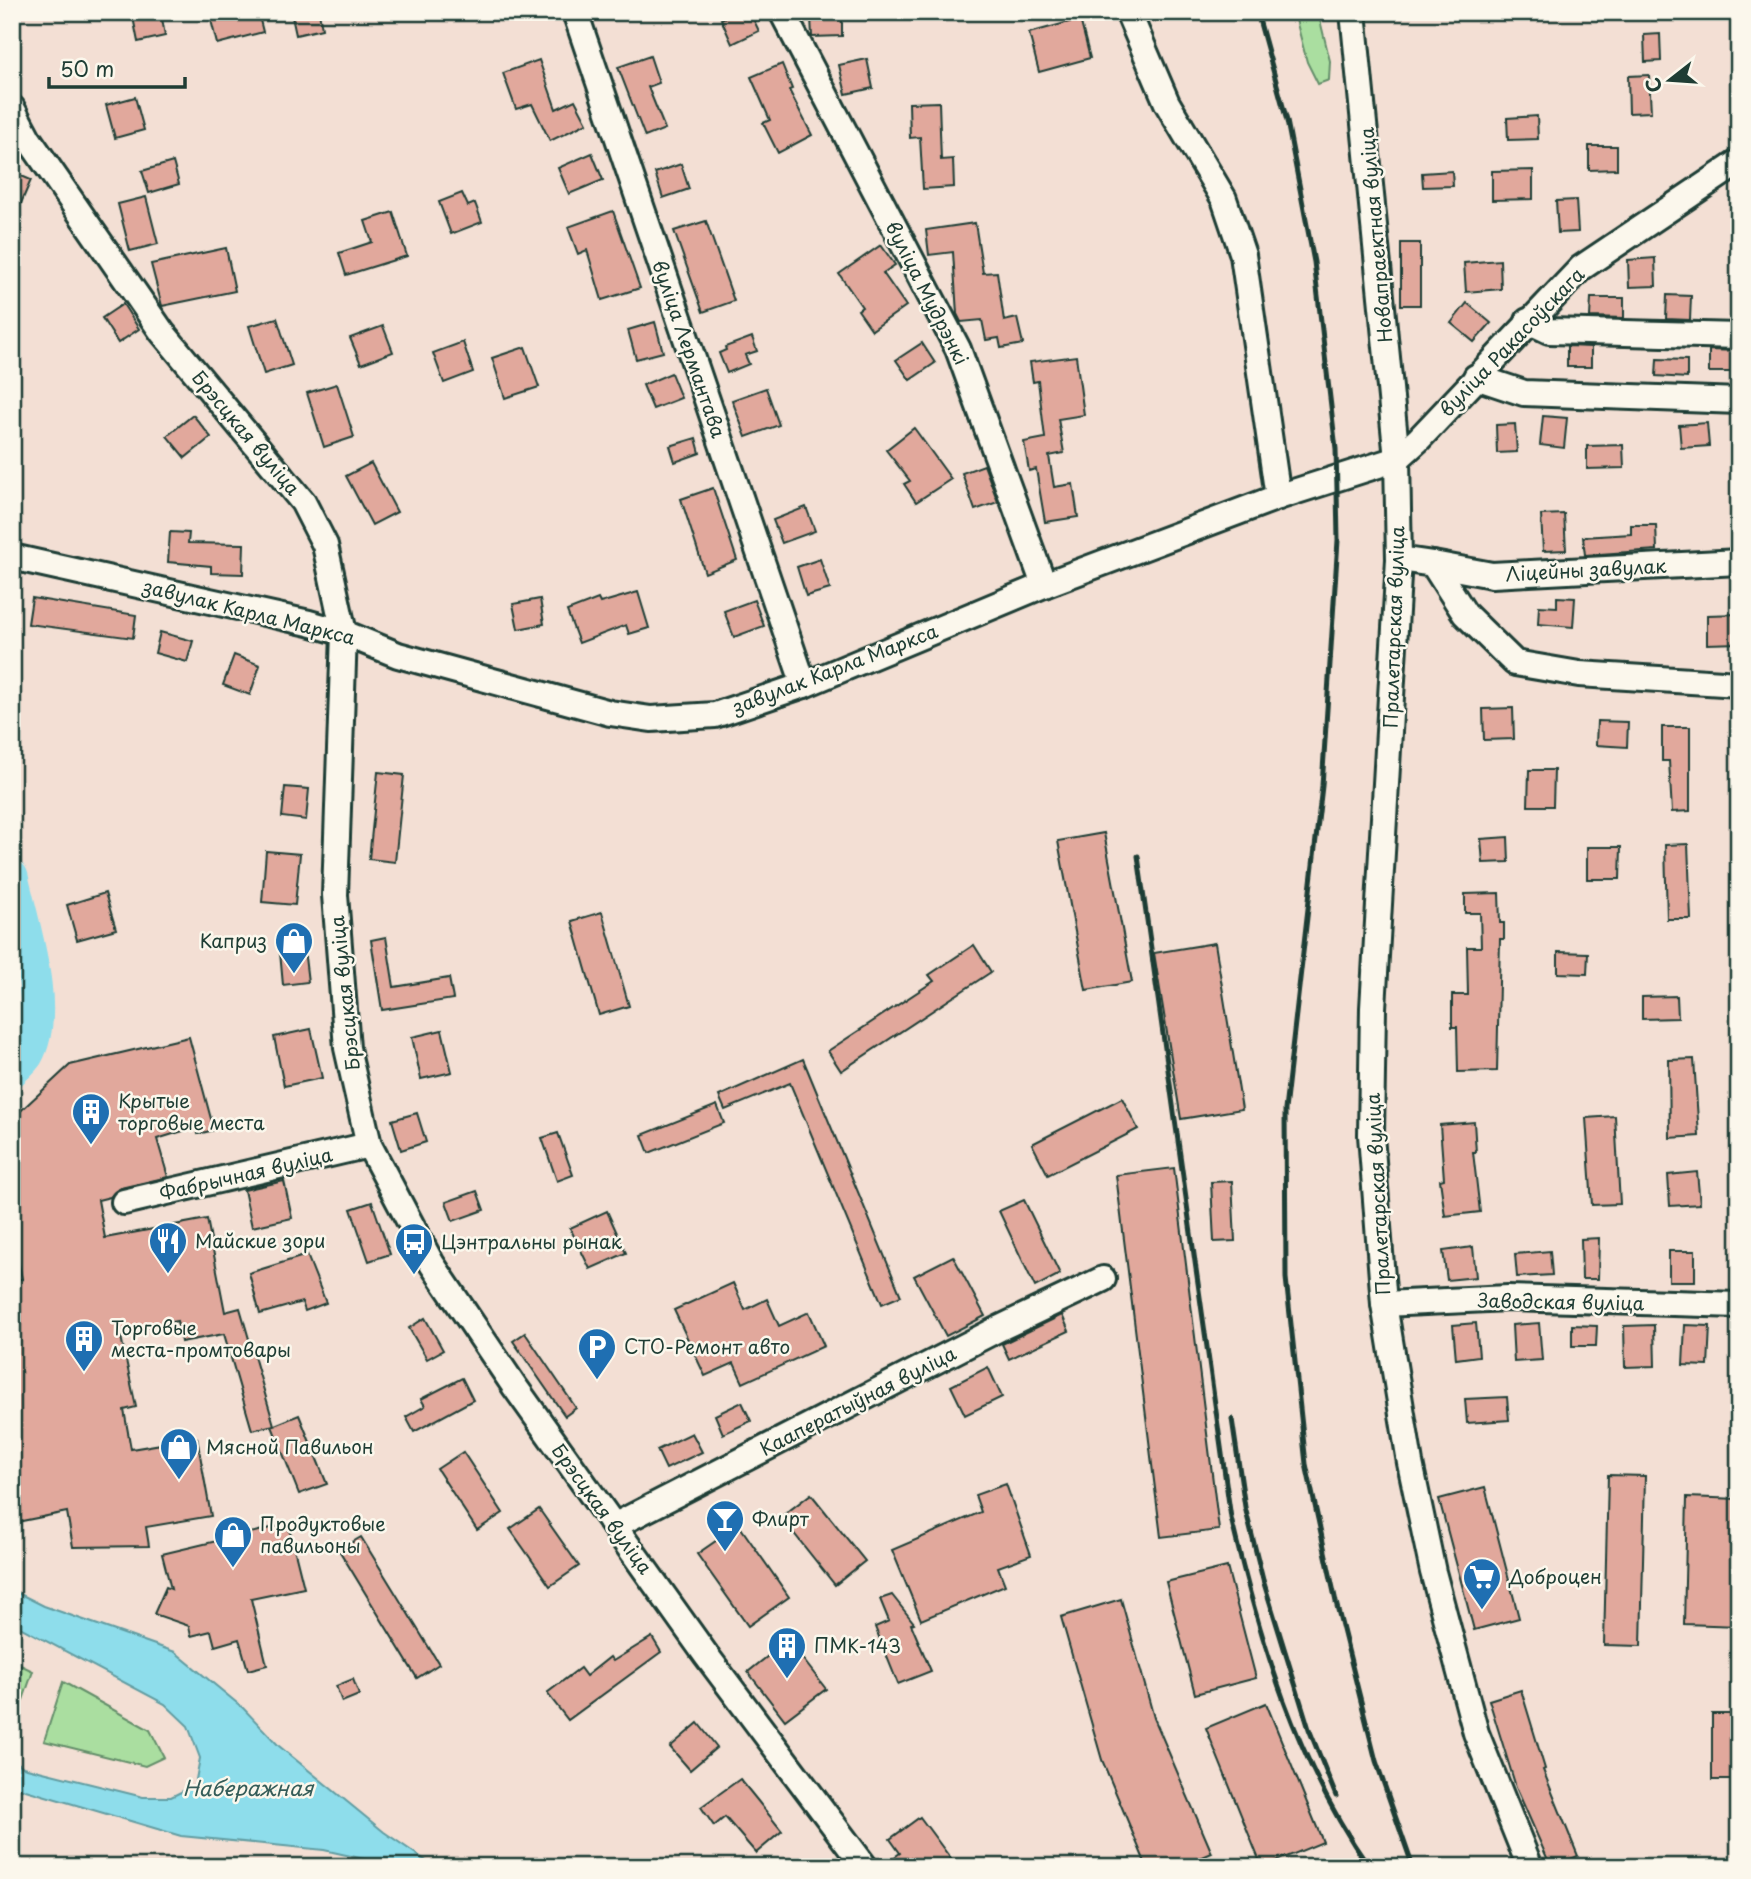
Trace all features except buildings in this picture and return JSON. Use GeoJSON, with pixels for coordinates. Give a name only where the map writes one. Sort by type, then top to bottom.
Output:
{"type":"FeatureCollection","features":[{"type":"Feature","properties":{"kind":"street","name":"вуліца Лермантава"},"geometry":{"type":"LineString","coordinates":[[575,12],[804,685]]}},
{"type":"Feature","properties":{"kind":"street","name":"вуліца Мудрэнкі"},"geometry":{"type":"LineString","coordinates":[[782,12],[958,349],[1044,584]]}},
{"type":"Feature","properties":{"kind":"street"},"geometry":{"type":"LineString","coordinates":[[1128,12],[1167,103],[1224,200],[1243,255],[1278,497]]}},
{"type":"Feature","properties":{"kind":"street","name":"Новапраектная вуліца"},"geometry":{"type":"LineString","coordinates":[[1353,12],[1396,459]]}},
{"type":"Feature","properties":{"kind":"street","name":"Брэсцкая вуліца"},"geometry":{"type":"LineString","coordinates":[[12,108],[28,138],[162,332],[303,502],[325,545],[344,632],[335,895],[347,1048],[369,1145],[432,1264],[614,1526],[865,1867]]}},
{"type":"Feature","properties":{"kind":"street","name":"вуліца Ракасоўскага"},"geometry":{"type":"LineString","coordinates":[[1396,459],[1418,440],[1581,268],[1739,162]]}},
{"type":"Feature","properties":{"kind":"street"},"geometry":{"type":"LineString","coordinates":[[1528,321],[1549,331],[1739,336]]}},
{"type":"Feature","properties":{"kind":"street"},"geometry":{"type":"LineString","coordinates":[[1476,377],[1524,393],[1739,401]]}},
{"type":"Feature","properties":{"kind":"street","name":"завулак Карла Маркса"},"geometry":{"type":"LineString","coordinates":[[12,557],[344,632],[398,655],[610,713],[652,719],[715,715],[804,685],[1044,584],[1278,497],[1396,459]]}},
{"type":"Feature","properties":{"kind":"street","name":"Пралетарская вуліца"},"geometry":{"type":"LineString","coordinates":[[1396,459],[1399,559],[1373,1008],[1371,1135],[1384,1304],[1410,1463],[1433,1572],[1476,1733],[1530,1867]]}},
{"type":"Feature","properties":{"kind":"street"},"geometry":{"type":"LineString","coordinates":[[1399,559],[1433,564],[1465,614],[1516,663],[1579,674],[1739,684]]}},
{"type":"Feature","properties":{"kind":"street","name":"Ліцейны завулак"},"geometry":{"type":"LineString","coordinates":[[1433,564],[1492,575],[1739,562]]}},
{"type":"Feature","properties":{"kind":"street","name":"Фабрычная вуліца"},"geometry":{"type":"LineString","coordinates":[[124,1202],[369,1145]]}},
{"type":"Feature","properties":{"kind":"street","name":"Кааператыўная вуліца"},"geometry":{"type":"LineString","coordinates":[[614,1526],[1000,1328],[1103,1279]]}},
{"type":"Feature","properties":{"kind":"street","name":"Заводская вуліца"},"geometry":{"type":"LineString","coordinates":[[1384,1304],[1508,1298],[1739,1305]]}},
{"type":"Feature","properties":{"kind":"green space"},"geometry":{"type":"Polygon","coordinates":[[[1294,12],[1318,12],[1330,61],[1329,80],[1318,84],[1307,62],[1294,12]]]}},
{"type":"Feature","properties":{"kind":"green space"},"geometry":{"type":"Polygon","coordinates":[[[12,1661],[33,1671],[16,1720],[12,1713],[12,1661]]]}},
{"type":"Feature","properties":{"kind":"green space"},"geometry":{"type":"Polygon","coordinates":[[[63,1682],[150,1730],[164,1757],[145,1766],[44,1741],[63,1682]]]}},
{"type":"Feature","properties":{"kind":"water","name":"Наберажная"},"geometry":{"type":"Polygon","coordinates":[[[12,1590],[44,1606],[175,1652],[243,1708],[279,1746],[384,1832],[435,1867],[383,1867],[377,1862],[324,1850],[181,1836],[12,1786],[12,1758],[23,1767],[143,1797],[171,1797],[195,1785],[200,1758],[188,1726],[165,1704],[12,1623],[12,1590]]]}},
{"type":"Feature","properties":{"kind":"waterway"},"geometry":{"type":"LineString","coordinates":[[12,877],[33,967],[37,1015],[34,1037],[27,1055],[12,1071]]}},
{"type":"Feature","properties":{"kind":"railway"},"geometry":{"type":"LineString","coordinates":[[1257,12],[1287,121],[1314,262],[1336,449],[1337,490],[1338,540],[1322,786],[1285,1110],[1286,1278],[1306,1464],[1336,1602],[1376,1761],[1413,1867]]}},
{"type":"Feature","properties":{"kind":"railway"},"geometry":{"type":"LineString","coordinates":[[1138,856],[1231,1518],[1268,1655],[1301,1743],[1343,1827],[1369,1867]]}},
{"type":"Feature","properties":{"kind":"railway"},"geometry":{"type":"LineString","coordinates":[[1232,1419],[1245,1507],[1263,1580],[1309,1729],[1336,1796]]}},
{"type":"Feature","properties":{"kind":"place","name":"Каприз"},"geometry":{"type":"Point","coordinates":[294,975]}},
{"type":"Feature","properties":{"kind":"place","name":"Крытые торговые места"},"geometry":{"type":"Point","coordinates":[91,1146]}},
{"type":"Feature","properties":{"kind":"place","name":"Майские зори"},"geometry":{"type":"Point","coordinates":[168,1275]}},
{"type":"Feature","properties":{"kind":"place","name":"Цэнтральны рынак"},"geometry":{"type":"Point","coordinates":[414,1276]}},
{"type":"Feature","properties":{"kind":"place","name":"Торговые места-промтовары"},"geometry":{"type":"Point","coordinates":[84,1373]}},
{"type":"Feature","properties":{"kind":"place","name":"СТО-Ремонт авто"},"geometry":{"type":"Point","coordinates":[597,1381]}},
{"type":"Feature","properties":{"kind":"place","name":"Мясной Павильон"},"geometry":{"type":"Point","coordinates":[179,1481]}},
{"type":"Feature","properties":{"kind":"place","name":"Флирт"},"geometry":{"type":"Point","coordinates":[725,1553]}},
{"type":"Feature","properties":{"kind":"place","name":"Продуктовые павильоны"},"geometry":{"type":"Point","coordinates":[233,1569]}},
{"type":"Feature","properties":{"kind":"place","name":"Доброцен"},"geometry":{"type":"Point","coordinates":[1482,1611]}},
{"type":"Feature","properties":{"kind":"place","name":"ПМК-143"},"geometry":{"type":"Point","coordinates":[787,1680]}}]}
